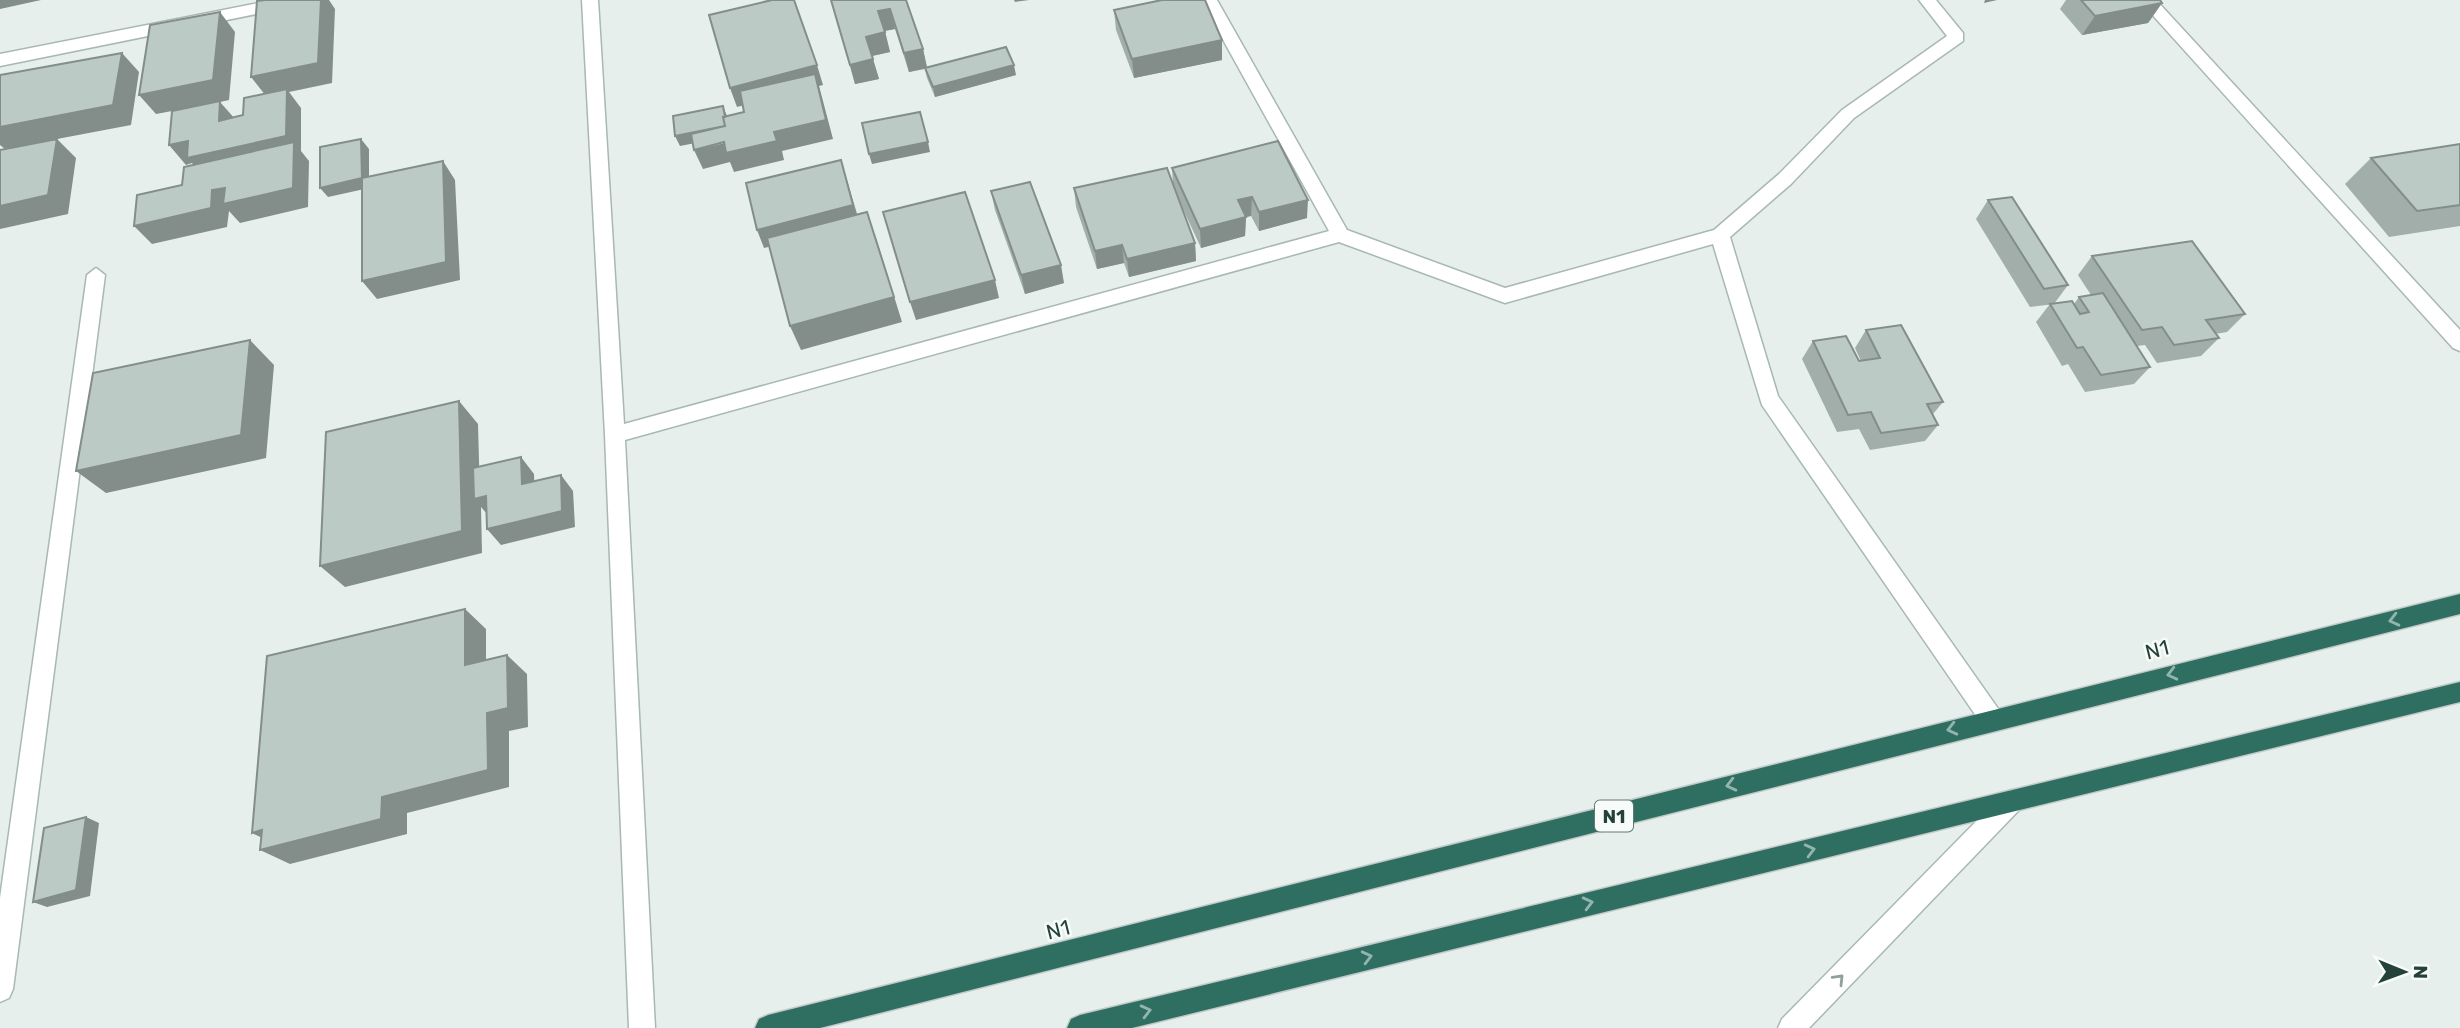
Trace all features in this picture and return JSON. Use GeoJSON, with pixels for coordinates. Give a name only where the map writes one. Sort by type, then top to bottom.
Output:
{"type":"FeatureCollection","features":[{"type":"Feature","properties":{"kind":"highway","name":"N1"},"geometry":{"type":"LineString","coordinates":[[768,1028],[1206,921],[1991,718],[2460,604]]}},
{"type":"Feature","properties":{"kind":"highway"},"geometry":{"type":"LineString","coordinates":[[1080,1028],[2460,692]]}},
{"type":"Feature","properties":{"kind":"street"},"geometry":{"type":"LineString","coordinates":[[0,60],[301,0]]}},
{"type":"Feature","properties":{"kind":"street"},"geometry":{"type":"LineString","coordinates":[[590,0],[615,435],[642,1028]]}},
{"type":"Feature","properties":{"kind":"street"},"geometry":{"type":"LineString","coordinates":[[1209,0],[1340,235]]}},
{"type":"Feature","properties":{"kind":"street"},"geometry":{"type":"LineString","coordinates":[[615,435],[1340,235],[1506,296],[1720,235],[1785,179],[1848,114],[1957,37],[1927,0]]}},
{"type":"Feature","properties":{"kind":"street"},"geometry":{"type":"LineString","coordinates":[[2147,0],[2460,343]]}},
{"type":"Feature","properties":{"kind":"street"},"geometry":{"type":"LineString","coordinates":[[1720,235],[1769,399],[1991,718]]}},
{"type":"Feature","properties":{"kind":"street"},"geometry":{"type":"LineString","coordinates":[[0,989],[96,275]]}},
{"type":"Feature","properties":{"kind":"street"},"geometry":{"type":"LineString","coordinates":[[1791,1028],[2012,801]]}},
{"type":"Feature","properties":{"kind":"building"},"geometry":{"type":"Polygon","coordinates":[[[321,0],[318,63],[251,77],[257,1],[321,0]]]}},
{"type":"Feature","properties":{"kind":"building"},"geometry":{"type":"Polygon","coordinates":[[[772,0],[794,0],[817,65],[730,88],[709,15],[772,0]]]}},
{"type":"Feature","properties":{"kind":"building"},"geometry":{"type":"Polygon","coordinates":[[[831,0],[906,0],[923,49],[904,53],[890,9],[878,11],[885,32],[866,37],[873,59],[850,65],[831,0]]]}},
{"type":"Feature","properties":{"kind":"building"},"geometry":{"type":"Polygon","coordinates":[[[1162,0],[1205,0],[1222,40],[1132,59],[1114,10],[1162,0]]]}},
{"type":"Feature","properties":{"kind":"building"},"geometry":{"type":"Polygon","coordinates":[[[2081,0],[2160,0],[2162,3],[2095,16],[2081,0]]]}},
{"type":"Feature","properties":{"kind":"building"},"geometry":{"type":"Polygon","coordinates":[[[220,12],[213,80],[139,95],[150,25],[220,12]]]}},
{"type":"Feature","properties":{"kind":"building"},"geometry":{"type":"Polygon","coordinates":[[[1006,47],[1014,65],[933,87],[925,68],[1006,47]]]}},
{"type":"Feature","properties":{"kind":"building"},"geometry":{"type":"Polygon","coordinates":[[[122,53],[113,105],[0,127],[0,75],[122,53]]]}},
{"type":"Feature","properties":{"kind":"building"},"geometry":{"type":"Polygon","coordinates":[[[815,74],[826,120],[774,132],[777,141],[726,153],[724,142],[694,150],[691,134],[725,126],[723,117],[744,112],[740,91],[815,74]]]}},
{"type":"Feature","properties":{"kind":"building"},"geometry":{"type":"Polygon","coordinates":[[[287,89],[286,136],[187,158],[188,141],[169,145],[172,111],[220,101],[219,121],[243,115],[244,98],[287,89]]]}},
{"type":"Feature","properties":{"kind":"building"},"geometry":{"type":"Polygon","coordinates":[[[723,106],[725,126],[675,136],[673,116],[723,106]]]}},
{"type":"Feature","properties":{"kind":"building"},"geometry":{"type":"Polygon","coordinates":[[[920,112],[928,142],[869,154],[862,123],[920,112]]]}},
{"type":"Feature","properties":{"kind":"building"},"geometry":{"type":"Polygon","coordinates":[[[57,139],[48,195],[0,206],[0,150],[57,139]]]}},
{"type":"Feature","properties":{"kind":"building"},"geometry":{"type":"Polygon","coordinates":[[[361,139],[362,178],[320,188],[320,147],[361,139]]]}},
{"type":"Feature","properties":{"kind":"building"},"geometry":{"type":"Polygon","coordinates":[[[1278,141],[1308,200],[1259,212],[1252,197],[1238,200],[1246,217],[1200,229],[1172,168],[1278,141]]]}},
{"type":"Feature","properties":{"kind":"building"},"geometry":{"type":"Polygon","coordinates":[[[294,142],[293,188],[223,204],[225,188],[212,190],[211,208],[134,226],[137,195],[182,185],[184,167],[294,142]]]}},
{"type":"Feature","properties":{"kind":"building"},"geometry":{"type":"Polygon","coordinates":[[[2460,144],[2460,205],[2417,211],[2371,158],[2460,144]]]}},
{"type":"Feature","properties":{"kind":"building"},"geometry":{"type":"Polygon","coordinates":[[[841,160],[853,205],[757,230],[746,183],[841,160]]]}},
{"type":"Feature","properties":{"kind":"building"},"geometry":{"type":"Polygon","coordinates":[[[443,161],[446,262],[362,281],[362,178],[443,161]]]}},
{"type":"Feature","properties":{"kind":"building"},"geometry":{"type":"Polygon","coordinates":[[[1167,168],[1195,243],[1127,259],[1122,245],[1095,251],[1074,188],[1167,168]]]}},
{"type":"Feature","properties":{"kind":"building"},"geometry":{"type":"Polygon","coordinates":[[[1030,182],[1061,265],[1021,275],[991,191],[1030,182]]]}},
{"type":"Feature","properties":{"kind":"building"},"geometry":{"type":"Polygon","coordinates":[[[965,192],[995,280],[910,302],[883,212],[965,192]]]}},
{"type":"Feature","properties":{"kind":"building"},"geometry":{"type":"Polygon","coordinates":[[[2012,197],[2068,285],[2044,289],[1988,200],[2012,197]]]}},
{"type":"Feature","properties":{"kind":"building"},"geometry":{"type":"Polygon","coordinates":[[[867,212],[894,297],[790,326],[767,238],[867,212]]]}},
{"type":"Feature","properties":{"kind":"building"},"geometry":{"type":"Polygon","coordinates":[[[2192,241],[2245,314],[2206,320],[2219,338],[2174,345],[2162,327],[2142,330],[2092,256],[2192,241]]]}},
{"type":"Feature","properties":{"kind":"building"},"geometry":{"type":"Polygon","coordinates":[[[2103,293],[2150,367],[2101,375],[2083,347],[2077,348],[2050,304],[2072,301],[2080,314],[2089,312],[2079,297],[2103,293]]]}},
{"type":"Feature","properties":{"kind":"building"},"geometry":{"type":"Polygon","coordinates":[[[1901,325],[1943,402],[1927,404],[1938,425],[1881,433],[1871,412],[1848,415],[1813,341],[1846,336],[1859,361],[1880,358],[1866,330],[1901,325]]]}},
{"type":"Feature","properties":{"kind":"building"},"geometry":{"type":"Polygon","coordinates":[[[250,340],[241,435],[76,471],[93,373],[250,340]]]}},
{"type":"Feature","properties":{"kind":"building"},"geometry":{"type":"Polygon","coordinates":[[[459,401],[462,531],[320,566],[326,432],[459,401]]]}},
{"type":"Feature","properties":{"kind":"building"},"geometry":{"type":"Polygon","coordinates":[[[521,457],[522,484],[561,475],[562,511],[487,529],[486,496],[474,499],[473,468],[521,457]]]}},
{"type":"Feature","properties":{"kind":"building"},"geometry":{"type":"Polygon","coordinates":[[[465,609],[465,665],[507,655],[508,708],[487,713],[488,770],[382,797],[381,819],[260,850],[262,830],[252,833],[267,656],[465,609]]]}},
{"type":"Feature","properties":{"kind":"building"},"geometry":{"type":"Polygon","coordinates":[[[86,817],[76,890],[33,902],[44,828],[86,817]]]}}]}
